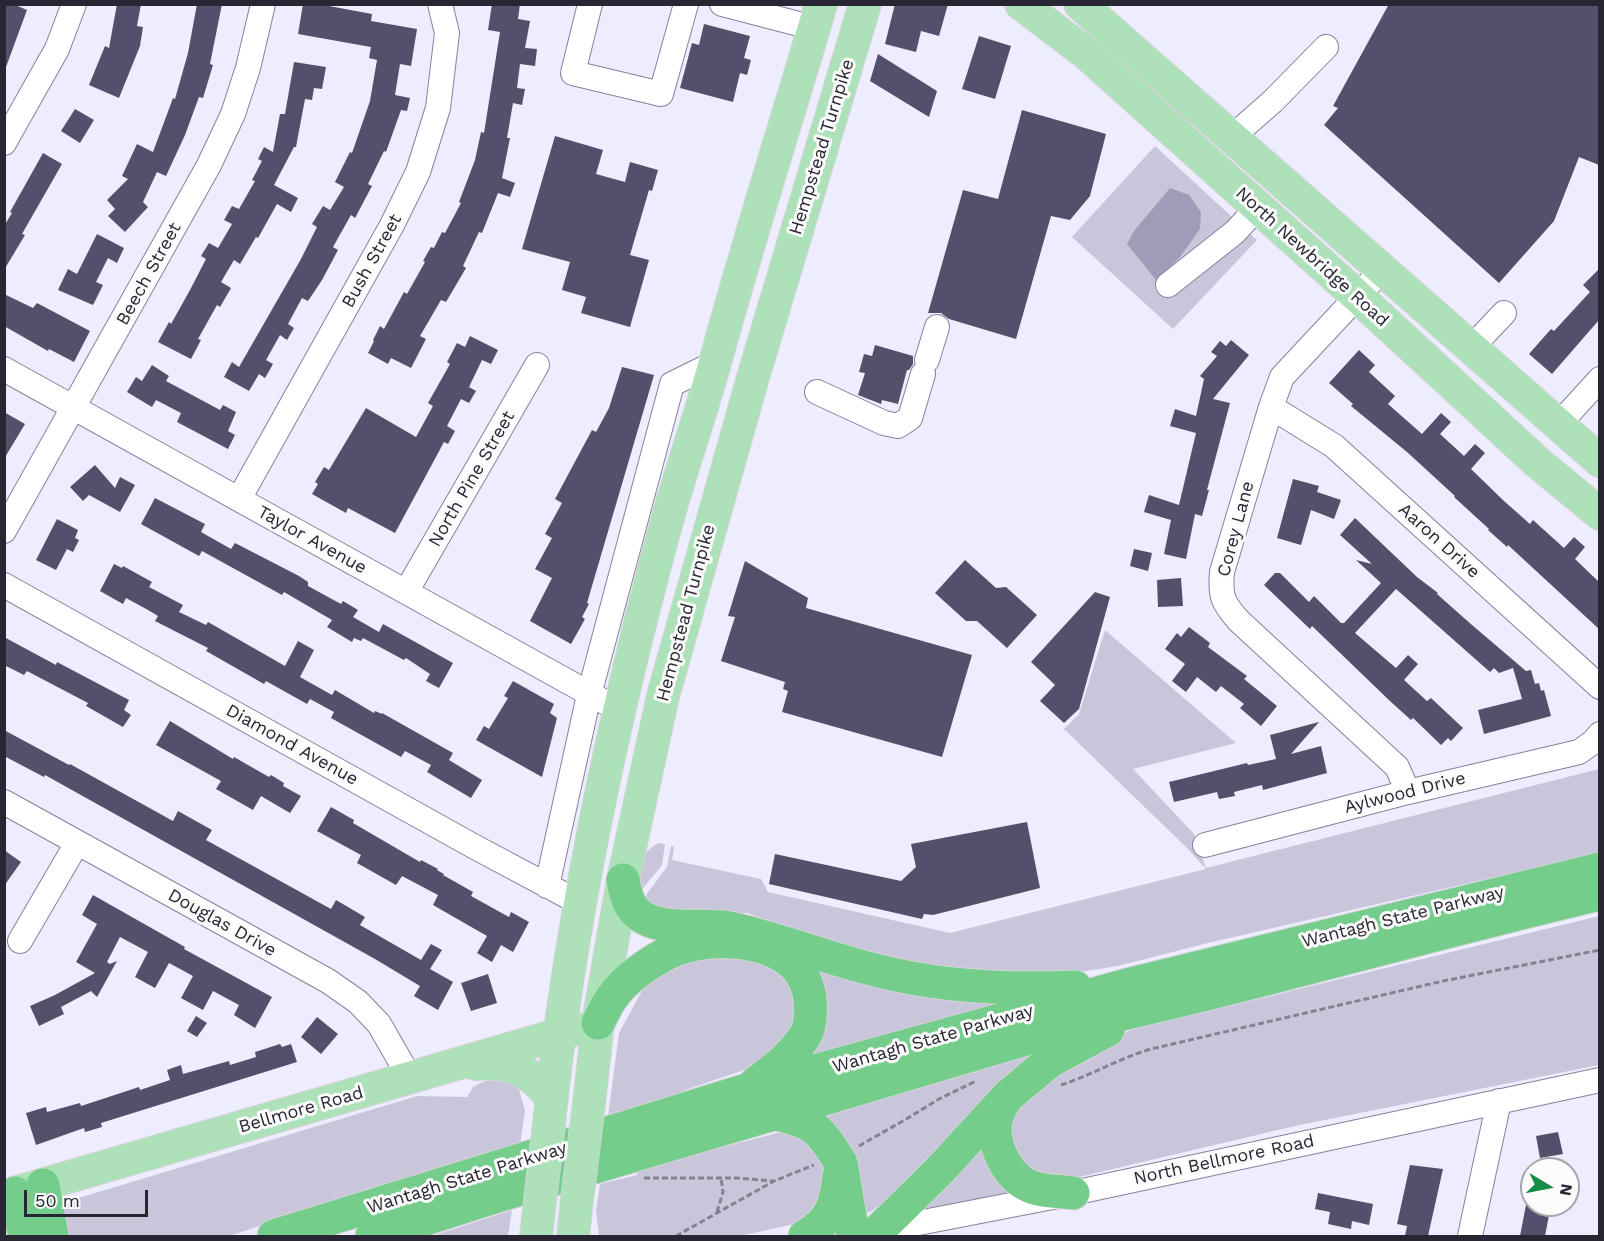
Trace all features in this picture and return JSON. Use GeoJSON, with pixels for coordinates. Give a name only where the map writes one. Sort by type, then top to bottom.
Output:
{"type":"FeatureCollection","features":[{"type":"Feature","properties":{"kind":"highway","name":"Wantagh State Parkway"},"geometry":{"type":"LineString","coordinates":[[373,1236],[772,1113],[1074,1025],[1139,997],[1599,869]]}},
{"type":"Feature","properties":{"kind":"highway"},"geometry":{"type":"LineString","coordinates":[[623,880],[630,905],[638,914],[650,921],[728,928],[884,972],[948,984],[992,988],[1055,988],[1139,997]]}},
{"type":"Feature","properties":{"kind":"highway","name":"Wantagh State Parkway"},"geometry":{"type":"LineString","coordinates":[[274,1236],[744,1091],[1139,997],[1599,894]]}},
{"type":"Feature","properties":{"kind":"highway"},"geometry":{"type":"LineString","coordinates":[[598,1023],[614,994],[644,967],[669,952],[715,942],[732,942],[768,949],[801,971],[809,991],[811,1014],[806,1034],[791,1055],[744,1091]]}},
{"type":"Feature","properties":{"kind":"highway"},"geometry":{"type":"LineString","coordinates":[[772,1113],[803,1121],[819,1131],[839,1159],[860,1234],[939,1171],[1006,1084],[1050,1061],[1139,997]]}},
{"type":"Feature","properties":{"kind":"highway"},"geometry":{"type":"LineString","coordinates":[[1006,1084],[995,1125],[998,1146],[1004,1160],[1017,1179],[1029,1186],[1043,1190],[1072,1192]]}},
{"type":"Feature","properties":{"kind":"highway"},"geometry":{"type":"LineString","coordinates":[[805,1236],[826,1221],[837,1200],[839,1159]]}},
{"type":"Feature","properties":{"kind":"highway"},"geometry":{"type":"LineString","coordinates":[[21,1188],[25,1236]]}},
{"type":"Feature","properties":{"kind":"highway"},"geometry":{"type":"LineString","coordinates":[[21,1188],[52,1236]]}},
{"type":"Feature","properties":{"kind":"main road","name":"Hempstead Turnpike"},"geometry":{"type":"LineString","coordinates":[[574,1235],[598,1023],[623,880],[663,696],[754,375],[864,4]]}},
{"type":"Feature","properties":{"kind":"main road","name":"North Newbridge Road"},"geometry":{"type":"LineString","coordinates":[[1021,4],[1087,54],[1357,296],[1537,462],[1599,514]]}},
{"type":"Feature","properties":{"kind":"main road","name":"North Newbridge Road"},"geometry":{"type":"LineString","coordinates":[[1080,4],[1599,461]]}},
{"type":"Feature","properties":{"kind":"main road"},"geometry":{"type":"LineString","coordinates":[[538,1223],[560,1034],[580,903],[600,794],[619,710],[666,524],[818,16]]}},
{"type":"Feature","properties":{"kind":"main road"},"geometry":{"type":"LineString","coordinates":[[1205,160],[1232,137]]}},
{"type":"Feature","properties":{"kind":"main road"},"geometry":{"type":"LineString","coordinates":[[663,696],[645,689],[643,677],[649,624],[666,524]]}},
{"type":"Feature","properties":{"kind":"main road","name":"Bellmore Road"},"geometry":{"type":"LineString","coordinates":[[21,1188],[598,1023]]}},
{"type":"Feature","properties":{"kind":"main road"},"geometry":{"type":"LineString","coordinates":[[450,1065],[496,1062],[512,1066],[537,1080],[551,1106]]}},
{"type":"Feature","properties":{"kind":"street"},"geometry":{"type":"LineString","coordinates":[[4,143],[57,49],[74,4]]}},
{"type":"Feature","properties":{"kind":"street","name":"Beech Street"},"geometry":{"type":"LineString","coordinates":[[4,531],[209,165],[233,114],[248,68],[263,4]]}},
{"type":"Feature","properties":{"kind":"street","name":"Bush Street"},"geometry":{"type":"LineString","coordinates":[[239,499],[387,236],[418,172],[438,108],[447,33],[440,4]]}},
{"type":"Feature","properties":{"kind":"street"},"geometry":{"type":"LineString","coordinates":[[590,4],[573,73],[660,94],[686,4]]}},
{"type":"Feature","properties":{"kind":"street"},"geometry":{"type":"LineString","coordinates":[[722,4],[818,16]]}},
{"type":"Feature","properties":{"kind":"street"},"geometry":{"type":"LineString","coordinates":[[1232,137],[1273,101],[1326,47]]}},
{"type":"Feature","properties":{"kind":"street"},"geometry":{"type":"LineString","coordinates":[[1168,285],[1235,232],[1258,207]]}},
{"type":"Feature","properties":{"kind":"street","name":"Corey Lane"},"geometry":{"type":"LineString","coordinates":[[1382,270],[1282,377],[1222,572],[1221,593],[1226,606],[1239,621],[1397,767],[1408,792]]}},
{"type":"Feature","properties":{"kind":"street"},"geometry":{"type":"LineString","coordinates":[[1471,348],[1504,313]]}},
{"type":"Feature","properties":{"kind":"street"},"geometry":{"type":"LineString","coordinates":[[817,392],[884,423],[898,426],[910,418],[937,327]]}},
{"type":"Feature","properties":{"kind":"street"},"geometry":{"type":"LineString","coordinates":[[548,886],[589,695],[672,384],[715,363]]}},
{"type":"Feature","properties":{"kind":"street","name":"North Pine Street"},"geometry":{"type":"LineString","coordinates":[[406,592],[537,365]]}},
{"type":"Feature","properties":{"kind":"street","name":"Taylor Avenue"},"geometry":{"type":"LineString","coordinates":[[4,369],[619,710]]}},
{"type":"Feature","properties":{"kind":"street"},"geometry":{"type":"LineString","coordinates":[[1558,425],[1599,379]]}},
{"type":"Feature","properties":{"kind":"street","name":"Aaron Drive"},"geometry":{"type":"LineString","coordinates":[[1271,407],[1334,446],[1599,687]]}},
{"type":"Feature","properties":{"kind":"street","name":"Diamond Avenue"},"geometry":{"type":"LineString","coordinates":[[4,585],[580,903]]}},
{"type":"Feature","properties":{"kind":"street","name":"Aylwood Drive"},"geometry":{"type":"LineString","coordinates":[[1205,845],[1408,792],[1579,752],[1593,742],[1599,734]]}},
{"type":"Feature","properties":{"kind":"street","name":"Douglas Drive"},"geometry":{"type":"LineString","coordinates":[[4,802],[328,981],[358,1002],[379,1024],[410,1078]]}},
{"type":"Feature","properties":{"kind":"street"},"geometry":{"type":"LineString","coordinates":[[21,941],[77,843]]}},
{"type":"Feature","properties":{"kind":"street","name":"North Bellmore Road"},"geometry":{"type":"LineString","coordinates":[[860,1234],[1072,1192],[1599,1080]]}},
{"type":"Feature","properties":{"kind":"street"},"geometry":{"type":"LineString","coordinates":[[1470,1236],[1499,1101]]}},
{"type":"Feature","properties":{"kind":"path"},"geometry":{"type":"LineString","coordinates":[[676,1236],[774,1181],[839,1159],[939,1099],[1006,1084],[1057,1086],[1080,1079],[1128,1056],[1151,1049],[1443,981],[1599,950]]}},
{"type":"Feature","properties":{"kind":"path"},"geometry":{"type":"LineString","coordinates":[[642,1178],[774,1181]]}},
{"type":"Feature","properties":{"kind":"path"},"geometry":{"type":"LineString","coordinates":[[716,1214],[723,1192],[721,1178]]}},
{"type":"Feature","properties":{"kind":"shaded area"},"geometry":{"type":"Polygon","coordinates":[[[1155,146],[1257,240],[1173,329],[1072,237],[1155,146]]]}},
{"type":"Feature","properties":{"kind":"shaded area"},"geometry":{"type":"Polygon","coordinates":[[[1170,188],[1189,195],[1201,212],[1200,229],[1180,257],[1156,280],[1127,244],[1134,231],[1170,188]]]}},
{"type":"Feature","properties":{"kind":"shaded area"},"geometry":{"type":"Polygon","coordinates":[[[1105,630],[1236,743],[1133,769],[1194,834],[1206,868],[1599,769],[1599,853],[1208,943],[1118,966],[1041,978],[977,978],[853,955],[748,913],[682,912],[646,906],[646,895],[667,867],[671,846],[674,847],[672,860],[761,879],[768,892],[950,933],[1206,869],[1064,729],[1079,714],[1105,630]]]}},
{"type":"Feature","properties":{"kind":"shaded area"},"geometry":{"type":"Polygon","coordinates":[[[659,843],[665,844],[662,865],[640,892],[634,890],[639,869],[647,851],[659,843]]]}},
{"type":"Feature","properties":{"kind":"shaded area"},"geometry":{"type":"Polygon","coordinates":[[[1599,916],[1599,1065],[1295,1126],[1075,1178],[1035,1178],[1008,1145],[1016,1099],[1089,1048],[1131,1030],[1599,916]]]}},
{"type":"Feature","properties":{"kind":"shaded area"},"geometry":{"type":"Polygon","coordinates":[[[717,948],[789,969],[802,1028],[759,1065],[691,1088],[607,1124],[619,1033],[650,976],[717,948]]]}},
{"type":"Feature","properties":{"kind":"shaded area"},"geometry":{"type":"Polygon","coordinates":[[[812,966],[994,1001],[993,1005],[987,1008],[809,1064],[812,966]]]}},
{"type":"Feature","properties":{"kind":"shaded area"},"geometry":{"type":"Polygon","coordinates":[[[1052,1043],[923,1177],[870,1212],[859,1213],[817,1116],[1052,1043]]]}},
{"type":"Feature","properties":{"kind":"shaded area"},"geometry":{"type":"Polygon","coordinates":[[[487,1080],[503,1081],[518,1086],[525,1110],[519,1153],[376,1188],[229,1236],[66,1236],[62,1213],[72,1200],[417,1096],[467,1097],[473,1087],[487,1080]]]}},
{"type":"Feature","properties":{"kind":"shaded area"},"geometry":{"type":"Polygon","coordinates":[[[777,1133],[798,1135],[811,1141],[833,1169],[813,1220],[740,1236],[599,1236],[596,1211],[600,1184],[637,1175],[637,1164],[720,1148],[777,1133]]]}},
{"type":"Feature","properties":{"kind":"shaded area"},"geometry":{"type":"Polygon","coordinates":[[[984,1138],[1013,1191],[985,1199],[926,1209],[924,1206],[984,1138]]]}},
{"type":"Feature","properties":{"kind":"shaded area"},"geometry":{"type":"Polygon","coordinates":[[[512,1210],[508,1236],[432,1236],[512,1210]]]}},
{"type":"Feature","properties":{"kind":"building"},"geometry":{"type":"Polygon","coordinates":[[[7,4],[27,10],[6,67],[4,12],[7,4]]]}},
{"type":"Feature","properties":{"kind":"building"},"geometry":{"type":"Polygon","coordinates":[[[117,4],[141,4],[137,26],[143,27],[140,46],[119,98],[89,85],[105,46],[109,48],[117,4]]]}},
{"type":"Feature","properties":{"kind":"building"},"geometry":{"type":"Polygon","coordinates":[[[197,4],[222,4],[210,64],[213,65],[203,98],[199,97],[166,176],[157,172],[143,202],[148,207],[125,232],[108,216],[115,209],[107,200],[128,179],[122,176],[137,144],[153,152],[173,98],[175,99],[188,53],[197,4]]]}},
{"type":"Feature","properties":{"kind":"building"},"geometry":{"type":"Polygon","coordinates":[[[303,4],[329,4],[329,6],[372,14],[371,21],[417,29],[411,66],[400,64],[395,95],[410,98],[407,111],[401,110],[386,152],[384,151],[368,184],[372,186],[355,218],[351,215],[333,247],[338,250],[322,280],[308,301],[302,298],[288,324],[294,328],[287,340],[280,335],[266,360],[273,364],[265,378],[259,374],[249,391],[224,377],[232,362],[239,367],[301,259],[317,227],[312,224],[323,206],[330,210],[344,187],[335,182],[350,152],[352,153],[370,101],[377,60],[369,58],[371,47],[298,34],[303,4]]]}},
{"type":"Feature","properties":{"kind":"building"},"geometry":{"type":"Polygon","coordinates":[[[492,4],[520,4],[518,19],[530,21],[525,48],[537,49],[535,66],[520,64],[517,88],[525,89],[522,105],[513,103],[507,138],[510,138],[502,178],[515,183],[510,197],[498,193],[482,233],[479,232],[463,266],[466,268],[446,302],[441,300],[420,336],[426,339],[411,368],[391,358],[388,364],[368,353],[373,340],[380,326],[384,329],[404,292],[407,294],[431,247],[434,248],[442,232],[445,233],[461,203],[459,202],[475,160],[481,132],[484,133],[500,32],[488,30],[492,4]]]}},
{"type":"Feature","properties":{"kind":"building"},"geometry":{"type":"Polygon","coordinates":[[[895,4],[948,4],[939,36],[921,31],[916,52],[885,44],[895,4]]]}},
{"type":"Feature","properties":{"kind":"building"},"geometry":{"type":"Polygon","coordinates":[[[1389,4],[1599,4],[1599,165],[1579,157],[1554,221],[1499,283],[1324,125],[1338,108],[1333,106],[1389,4]]]}},
{"type":"Feature","properties":{"kind":"building"},"geometry":{"type":"Polygon","coordinates":[[[704,24],[750,36],[744,58],[751,60],[747,75],[740,73],[733,102],[680,88],[692,43],[699,45],[704,24]]]}},
{"type":"Feature","properties":{"kind":"building"},"geometry":{"type":"Polygon","coordinates":[[[979,36],[1011,46],[995,99],[962,89],[979,36]]]}},
{"type":"Feature","properties":{"kind":"building"},"geometry":{"type":"Polygon","coordinates":[[[878,54],[937,91],[929,117],[870,81],[878,54]]]}},
{"type":"Feature","properties":{"kind":"building"},"geometry":{"type":"Polygon","coordinates":[[[294,62],[326,67],[322,89],[314,88],[312,100],[305,99],[296,147],[274,185],[298,198],[291,212],[277,204],[240,264],[234,260],[221,282],[231,288],[220,307],[217,305],[198,339],[201,340],[191,359],[158,342],[169,322],[171,324],[206,259],[201,256],[209,243],[218,248],[232,224],[224,220],[232,206],[239,209],[255,181],[252,180],[262,161],[258,159],[264,147],[273,152],[280,114],[285,114],[294,62]]]}},
{"type":"Feature","properties":{"kind":"building"},"geometry":{"type":"Polygon","coordinates":[[[75,109],[94,120],[80,143],[61,131],[75,109]]]}},
{"type":"Feature","properties":{"kind":"building"},"geometry":{"type":"Polygon","coordinates":[[[1022,110],[1106,134],[1090,196],[1070,220],[1051,216],[1016,339],[949,319],[941,313],[928,313],[963,190],[998,199],[1022,110]]]}},
{"type":"Feature","properties":{"kind":"building"},"geometry":{"type":"Polygon","coordinates":[[[555,136],[603,150],[596,174],[625,182],[630,162],[658,170],[652,191],[649,190],[630,255],[649,260],[630,327],[581,313],[586,297],[562,290],[570,262],[522,249],[555,136]]]}},
{"type":"Feature","properties":{"kind":"building"},"geometry":{"type":"Polygon","coordinates":[[[43,153],[62,164],[4,270],[4,226],[43,153]]]}},
{"type":"Feature","properties":{"kind":"building"},"geometry":{"type":"Polygon","coordinates":[[[97,234],[124,248],[117,263],[108,258],[96,282],[103,285],[93,305],[58,290],[68,269],[77,274],[97,234]]]}},
{"type":"Feature","properties":{"kind":"building"},"geometry":{"type":"Polygon","coordinates":[[[1599,269],[1599,320],[1552,374],[1529,354],[1551,329],[1554,331],[1590,292],[1583,285],[1599,269]]]}},
{"type":"Feature","properties":{"kind":"building"},"geometry":{"type":"Polygon","coordinates":[[[4,294],[33,308],[37,303],[90,331],[74,362],[49,349],[48,351],[4,326],[4,294]]]}},
{"type":"Feature","properties":{"kind":"building"},"geometry":{"type":"Polygon","coordinates":[[[470,336],[498,350],[491,364],[482,360],[469,387],[476,391],[469,403],[461,399],[447,426],[455,431],[448,444],[444,442],[395,533],[348,508],[346,513],[312,494],[318,484],[315,482],[324,467],[329,470],[366,408],[416,437],[433,406],[428,403],[450,364],[447,362],[457,343],[465,347],[470,336]]]}},
{"type":"Feature","properties":{"kind":"building"},"geometry":{"type":"Polygon","coordinates":[[[1231,340],[1249,355],[1213,399],[1230,403],[1202,516],[1195,514],[1186,559],[1164,554],[1171,520],[1144,512],[1149,495],[1179,505],[1196,433],[1170,426],[1175,409],[1196,416],[1204,379],[1200,376],[1217,356],[1211,352],[1220,341],[1226,346],[1231,340]]]}},
{"type":"Feature","properties":{"kind":"building"},"geometry":{"type":"Polygon","coordinates":[[[875,345],[913,356],[913,364],[907,370],[898,404],[882,400],[881,404],[858,395],[865,373],[859,372],[864,354],[872,356],[875,345]]]}},
{"type":"Feature","properties":{"kind":"building"},"geometry":{"type":"Polygon","coordinates":[[[1359,350],[1375,365],[1369,372],[1395,396],[1388,404],[1422,434],[1441,413],[1451,422],[1440,434],[1464,456],[1475,444],[1485,453],[1471,469],[1504,501],[1530,524],[1533,520],[1564,548],[1574,537],[1585,547],[1575,559],[1599,582],[1599,629],[1508,545],[1507,547],[1488,530],[1407,452],[1351,406],[1353,404],[1329,383],[1359,350]]]}},
{"type":"Feature","properties":{"kind":"building"},"geometry":{"type":"Polygon","coordinates":[[[152,365],[169,376],[166,381],[220,410],[223,405],[236,412],[228,431],[235,435],[228,449],[177,422],[181,413],[156,400],[152,407],[127,392],[136,377],[142,381],[152,365]]]}},
{"type":"Feature","properties":{"kind":"building"},"geometry":{"type":"Polygon","coordinates":[[[622,367],[654,375],[587,603],[589,604],[582,617],[585,619],[571,644],[530,621],[552,578],[535,569],[552,538],[545,534],[562,503],[555,499],[592,430],[596,432],[609,408],[622,367]]]}},
{"type":"Feature","properties":{"kind":"building"},"geometry":{"type":"Polygon","coordinates":[[[4,412],[25,424],[4,459],[4,412]]]}},
{"type":"Feature","properties":{"kind":"building"},"geometry":{"type":"Polygon","coordinates":[[[95,465],[115,488],[120,477],[135,485],[120,512],[89,495],[83,501],[70,487],[95,465]]]}},
{"type":"Feature","properties":{"kind":"building"},"geometry":{"type":"Polygon","coordinates":[[[1293,479],[1319,486],[1317,492],[1341,500],[1334,519],[1311,510],[1301,545],[1277,538],[1293,479]]]}},
{"type":"Feature","properties":{"kind":"building"},"geometry":{"type":"Polygon","coordinates":[[[155,498],[205,524],[201,532],[231,549],[235,543],[299,576],[308,582],[308,586],[341,604],[343,601],[358,610],[353,617],[379,632],[383,624],[453,663],[439,688],[426,681],[430,674],[406,658],[404,660],[363,638],[361,641],[354,638],[352,642],[327,627],[332,620],[284,592],[282,595],[202,551],[199,556],[141,524],[155,498]]]}},
{"type":"Feature","properties":{"kind":"building"},"geometry":{"type":"Polygon","coordinates":[[[1355,518],[1472,625],[1526,671],[1531,670],[1535,684],[1539,683],[1541,691],[1544,690],[1551,716],[1484,734],[1478,710],[1522,699],[1513,668],[1499,673],[1494,668],[1490,672],[1396,589],[1355,633],[1396,668],[1408,655],[1418,664],[1404,680],[1427,701],[1431,698],[1463,728],[1451,741],[1448,738],[1441,745],[1264,585],[1275,573],[1280,573],[1309,602],[1314,596],[1341,623],[1344,623],[1381,583],[1356,560],[1372,564],[1340,535],[1355,518]]]}},
{"type":"Feature","properties":{"kind":"building"},"geometry":{"type":"Polygon","coordinates":[[[57,519],[78,530],[75,538],[79,540],[73,552],[67,549],[56,570],[36,560],[57,519]]]}},
{"type":"Feature","properties":{"kind":"building"},"geometry":{"type":"Polygon","coordinates":[[[1134,549],[1152,553],[1148,571],[1130,566],[1134,549]]]}},
{"type":"Feature","properties":{"kind":"building"},"geometry":{"type":"Polygon","coordinates":[[[965,560],[996,588],[1006,587],[1037,615],[1007,648],[977,621],[966,621],[935,593],[965,560]]]}},
{"type":"Feature","properties":{"kind":"building"},"geometry":{"type":"Polygon","coordinates":[[[745,561],[808,598],[806,608],[972,655],[942,757],[782,712],[788,691],[783,689],[785,682],[721,661],[735,617],[728,616],[745,561]]]}},
{"type":"Feature","properties":{"kind":"building"},"geometry":{"type":"Polygon","coordinates":[[[114,564],[122,568],[123,566],[152,582],[149,587],[183,605],[179,612],[206,625],[208,622],[285,666],[298,641],[314,650],[300,677],[332,695],[335,690],[374,713],[375,711],[382,713],[453,753],[449,760],[482,780],[471,798],[427,772],[431,765],[405,751],[401,757],[331,718],[334,712],[310,699],[307,704],[266,681],[264,684],[206,651],[208,648],[155,621],[158,616],[148,610],[126,598],[123,604],[100,591],[114,564]]]}},
{"type":"Feature","properties":{"kind":"building"},"geometry":{"type":"Polygon","coordinates":[[[1181,578],[1183,606],[1158,607],[1157,580],[1181,578]]]}},
{"type":"Feature","properties":{"kind":"building"},"geometry":{"type":"Polygon","coordinates":[[[1095,592],[1110,597],[1079,709],[1064,723],[1040,701],[1055,685],[1031,662],[1095,592]]]}},
{"type":"Feature","properties":{"kind":"building"},"geometry":{"type":"Polygon","coordinates":[[[1189,627],[1210,643],[1208,647],[1247,676],[1244,679],[1277,706],[1261,726],[1240,708],[1244,704],[1221,686],[1216,692],[1197,677],[1186,692],[1172,681],[1185,664],[1165,649],[1177,633],[1181,637],[1189,627]]]}},
{"type":"Feature","properties":{"kind":"building"},"geometry":{"type":"Polygon","coordinates":[[[4,637],[129,700],[124,710],[131,715],[123,727],[86,706],[88,703],[27,671],[24,675],[4,665],[4,637]]]}},
{"type":"Feature","properties":{"kind":"building"},"geometry":{"type":"Polygon","coordinates":[[[513,681],[554,704],[550,713],[557,718],[542,777],[476,740],[484,726],[489,729],[508,698],[504,696],[513,681]]]}},
{"type":"Feature","properties":{"kind":"building"},"geometry":{"type":"Polygon","coordinates":[[[170,721],[233,759],[234,757],[269,777],[271,775],[284,783],[283,786],[301,796],[290,813],[261,796],[253,810],[216,789],[221,781],[156,745],[170,721]]]}},
{"type":"Feature","properties":{"kind":"building"},"geometry":{"type":"Polygon","coordinates":[[[1319,722],[1291,754],[1321,746],[1327,773],[1263,790],[1262,785],[1234,792],[1235,796],[1219,799],[1217,792],[1174,802],[1169,782],[1247,763],[1248,765],[1276,759],[1270,735],[1319,722]]]}},
{"type":"Feature","properties":{"kind":"building"},"geometry":{"type":"Polygon","coordinates":[[[4,730],[173,821],[178,811],[212,830],[206,840],[331,909],[336,900],[365,917],[360,925],[421,960],[431,944],[442,950],[430,969],[453,982],[438,1010],[414,996],[420,986],[375,959],[45,775],[44,777],[4,756],[4,730]]]}},
{"type":"Feature","properties":{"kind":"building"},"geometry":{"type":"Polygon","coordinates":[[[331,807],[354,820],[353,823],[420,862],[421,860],[438,869],[443,875],[473,892],[471,896],[509,917],[511,912],[529,922],[513,952],[501,945],[492,962],[477,953],[487,936],[433,905],[438,895],[402,876],[396,885],[357,863],[361,855],[317,831],[331,807]]]}},
{"type":"Feature","properties":{"kind":"building"},"geometry":{"type":"Polygon","coordinates":[[[1027,822],[1040,888],[933,915],[924,914],[922,919],[769,884],[775,854],[901,881],[916,867],[911,844],[1027,822]]]}},
{"type":"Feature","properties":{"kind":"building"},"geometry":{"type":"Polygon","coordinates":[[[4,850],[21,862],[4,886],[4,850]]]}},
{"type":"Feature","properties":{"kind":"building"},"geometry":{"type":"Polygon","coordinates":[[[93,895],[185,947],[184,949],[272,997],[255,1028],[234,1015],[239,1005],[213,991],[203,1010],[181,998],[193,976],[169,963],[155,988],[135,977],[148,952],[120,937],[107,962],[110,964],[117,961],[97,997],[91,991],[61,1007],[64,1014],[39,1026],[30,1006],[95,973],[76,962],[97,924],[82,915],[93,895]]]}},
{"type":"Feature","properties":{"kind":"building"},"geometry":{"type":"Polygon","coordinates":[[[488,974],[497,1003],[471,1011],[461,983],[488,974]]]}},
{"type":"Feature","properties":{"kind":"building"},"geometry":{"type":"Polygon","coordinates":[[[196,1016],[207,1023],[197,1037],[187,1031],[196,1016]]]}},
{"type":"Feature","properties":{"kind":"building"},"geometry":{"type":"Polygon","coordinates":[[[317,1017],[338,1034],[321,1054],[301,1037],[317,1017]]]}},
{"type":"Feature","properties":{"kind":"building"},"geometry":{"type":"Polygon","coordinates":[[[280,1044],[282,1047],[291,1044],[297,1062],[101,1123],[102,1127],[85,1132],[84,1128],[36,1145],[26,1113],[46,1107],[47,1112],[80,1103],[81,1106],[139,1087],[140,1090],[170,1080],[167,1070],[181,1065],[183,1074],[229,1061],[230,1065],[256,1057],[255,1052],[280,1044]]]}},
{"type":"Feature","properties":{"kind":"building"},"geometry":{"type":"Polygon","coordinates":[[[1558,1132],[1563,1154],[1540,1157],[1536,1136],[1558,1132]]]}},
{"type":"Feature","properties":{"kind":"building"},"geometry":{"type":"Polygon","coordinates":[[[1410,1165],[1443,1169],[1428,1236],[1405,1236],[1407,1226],[1397,1224],[1410,1165]]]}},
{"type":"Feature","properties":{"kind":"building"},"geometry":{"type":"Polygon","coordinates":[[[1318,1193],[1373,1204],[1369,1225],[1352,1221],[1351,1229],[1328,1224],[1330,1212],[1315,1209],[1318,1193]]]}},
{"type":"Feature","properties":{"kind":"building"},"geometry":{"type":"Polygon","coordinates":[[[1524,1217],[1549,1217],[1545,1236],[1520,1236],[1524,1217]]]}}]}
